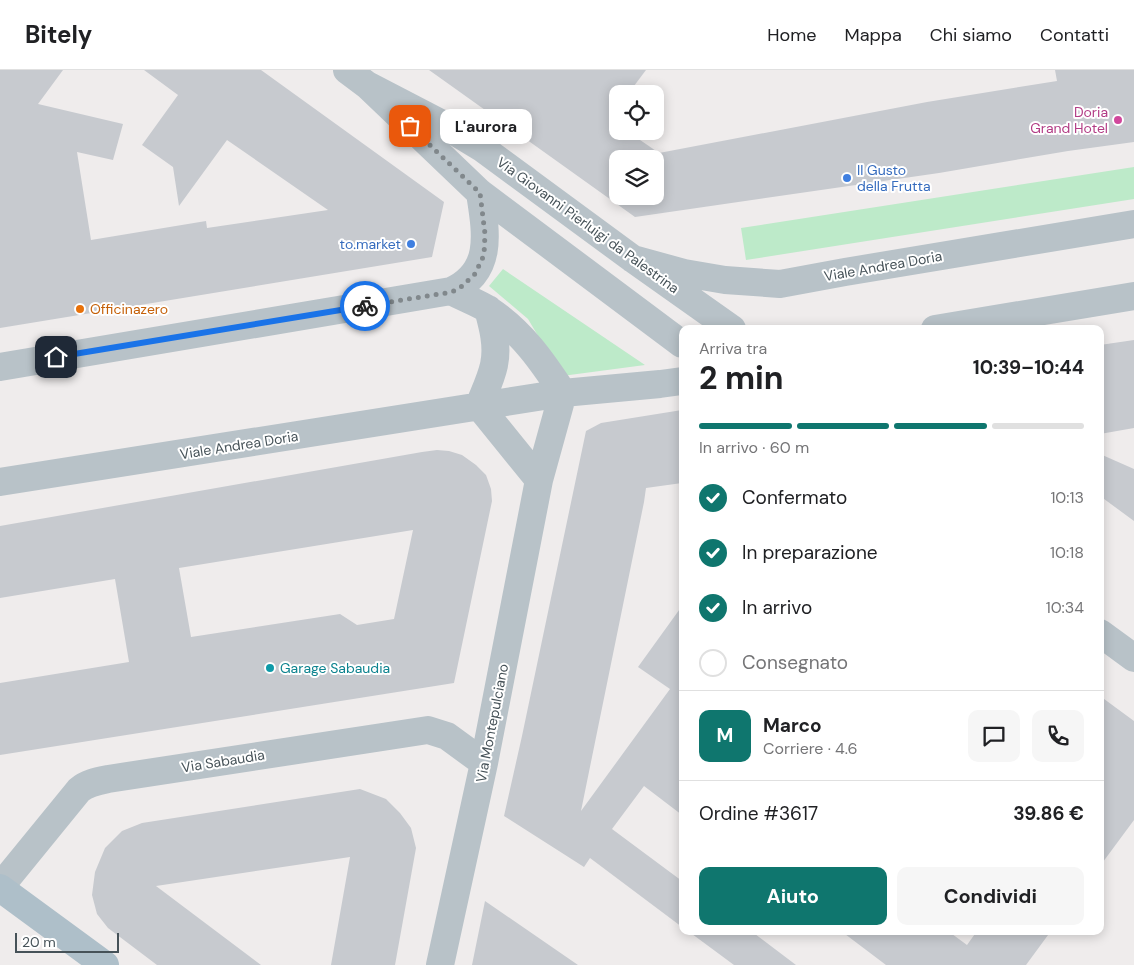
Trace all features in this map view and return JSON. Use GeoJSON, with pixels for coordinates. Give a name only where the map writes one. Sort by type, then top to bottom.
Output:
{"type":"FeatureCollection","features":[{"type":"Feature","properties":{"kind":"main road"},"geometry":{"type":"LineString","coordinates":[[0,887],[106,965]]}},
{"type":"Feature","properties":{"kind":"street","name":"Via Giovanni Pierluigi da Palestrina"},"geometry":{"type":"LineString","coordinates":[[357,78],[480,193],[679,342]]}},
{"type":"Feature","properties":{"kind":"street","name":"Via Giovanni Pierluigi da Palestrina"},"geometry":{"type":"LineString","coordinates":[[357,78],[444,125],[482,148],[633,259],[727,325]]}},
{"type":"Feature","properties":{"kind":"street"},"geometry":{"type":"LineString","coordinates":[[0,366],[452,292],[461,287],[475,274],[484,255],[485,234],[480,193]]}},
{"type":"Feature","properties":{"kind":"street","name":"Viale Andrea Doria"},"geometry":{"type":"LineString","coordinates":[[633,259],[684,273],[725,280],[780,284],[1134,224]]}},
{"type":"Feature","properties":{"kind":"street"},"geometry":{"type":"LineString","coordinates":[[452,292],[488,309],[518,333],[541,359],[563,393]]}},
{"type":"Feature","properties":{"kind":"street"},"geometry":{"type":"LineString","coordinates":[[959,325],[1134,296]]}},
{"type":"Feature","properties":{"kind":"street"},"geometry":{"type":"LineString","coordinates":[[488,309],[494,332],[496,356],[491,377],[479,406],[539,480]]}},
{"type":"Feature","properties":{"kind":"street","name":"Via Giovanni Pierluigi da Palestrina"},"geometry":{"type":"LineString","coordinates":[[640,312],[675,320],[714,325]]}},
{"type":"Feature","properties":{"kind":"street","name":"Viale Andrea Doria"},"geometry":{"type":"LineString","coordinates":[[0,482],[563,393],[679,381]]}},
{"type":"Feature","properties":{"kind":"street","name":"Via Montepulciano"},"geometry":{"type":"LineString","coordinates":[[440,965],[484,763],[539,480],[563,393]]}},
{"type":"Feature","properties":{"kind":"street"},"geometry":{"type":"LineString","coordinates":[[1104,636],[1134,658]]}},
{"type":"Feature","properties":{"kind":"street","name":"Via Sabaudia"},"geometry":{"type":"LineString","coordinates":[[0,887],[79,790],[108,778],[428,730],[446,736],[484,763]]}},
{"type":"Feature","properties":{"kind":"green space"},"geometry":{"type":"Polygon","coordinates":[[[1134,167],[1134,199],[746,260],[741,228],[1134,167]]]}},
{"type":"Feature","properties":{"kind":"green space"},"geometry":{"type":"Polygon","coordinates":[[[503,269],[645,365],[562,376],[528,319],[489,286],[503,269]]]}},
{"type":"Feature","properties":{"kind":"building"},"geometry":{"type":"Polygon","coordinates":[[[0,70],[63,70],[38,104],[123,124],[113,160],[77,152],[91,240],[206,221],[207,228],[328,210],[227,140],[179,206],[173,167],[142,145],[178,95],[144,70],[261,70],[444,202],[432,257],[0,328],[0,70]]]}},
{"type":"Feature","properties":{"kind":"building"},"geometry":{"type":"Polygon","coordinates":[[[429,70],[646,70],[635,85],[609,85],[609,140],[640,140],[655,150],[609,150],[609,198],[429,70]]]}},
{"type":"Feature","properties":{"kind":"building"},"geometry":{"type":"Polygon","coordinates":[[[1055,70],[1134,70],[1134,142],[939,173],[635,217],[618,205],[664,205],[664,152],[927,102],[1057,81],[1055,70]]]}},
{"type":"Feature","properties":{"kind":"building"},"geometry":{"type":"Polygon","coordinates":[[[1134,340],[1134,428],[1104,433],[1104,344],[1134,340]]]}},
{"type":"Feature","properties":{"kind":"building"},"geometry":{"type":"Polygon","coordinates":[[[679,410],[679,483],[646,488],[581,811],[670,689],[638,667],[679,610],[679,813],[644,786],[612,829],[679,879],[679,925],[590,858],[584,867],[504,816],[586,431],[601,423],[679,410]]]}},
{"type":"Feature","properties":{"kind":"building"},"geometry":{"type":"Polygon","coordinates":[[[437,450],[462,455],[486,475],[491,489],[492,501],[454,683],[0,755],[0,683],[129,662],[115,579],[0,598],[0,526],[437,450]],[[413,530],[179,568],[191,637],[340,614],[357,625],[394,619],[413,530]]]}},
{"type":"Feature","properties":{"kind":"building"},"geometry":{"type":"Polygon","coordinates":[[[1104,456],[1134,469],[1134,521],[1104,499],[1104,456]]]}},
{"type":"Feature","properties":{"kind":"building"},"geometry":{"type":"Polygon","coordinates":[[[1104,699],[1134,721],[1134,820],[1104,861],[1104,699]]]}},
{"type":"Feature","properties":{"kind":"building"},"geometry":{"type":"Polygon","coordinates":[[[360,789],[386,799],[400,813],[411,828],[416,848],[395,965],[331,965],[350,857],[156,886],[261,965],[157,965],[108,928],[97,914],[92,895],[95,872],[105,848],[122,831],[142,823],[360,789]]]}},
{"type":"Feature","properties":{"kind":"building"},"geometry":{"type":"Polygon","coordinates":[[[485,901],[578,965],[472,965],[485,901]]]}},
{"type":"Feature","properties":{"kind":"building"},"geometry":{"type":"Polygon","coordinates":[[[693,935],[756,935],[796,965],[734,965],[693,935]]]}},
{"type":"Feature","properties":{"kind":"building"},"geometry":{"type":"Polygon","coordinates":[[[846,935],[953,935],[967,945],[974,935],[1048,935],[1026,965],[886,965],[846,935]]]}},
{"type":"Feature","properties":{"kind":"way so far"},"geometry":{"type":"LineString","coordinates":[[365,306],[452,292],[461,287],[475,274],[484,255],[484,218],[480,193],[410,126]]}},
{"type":"Feature","properties":{"kind":"place","name":"Doria Grand Hotel"},"geometry":{"type":"Point","coordinates":[1118,120]}},
{"type":"Feature","properties":{"kind":"place","name":"L'aurora"},"geometry":{"type":"Point","coordinates":[410,126]}},
{"type":"Feature","properties":{"kind":"place","name":"Il Gusto della Frutta"},"geometry":{"type":"Point","coordinates":[847,178]}},
{"type":"Feature","properties":{"kind":"place","name":"to.market"},"geometry":{"type":"Point","coordinates":[411,244]}},
{"type":"Feature","properties":{"kind":"place","name":"Officinazero"},"geometry":{"type":"Point","coordinates":[80,309]}},
{"type":"Feature","properties":{"kind":"place","name":"Garage Sabaudia"},"geometry":{"type":"Point","coordinates":[270,668]}},
{"type":"Feature","properties":{"kind":"route"},"geometry":{"type":"LineString","coordinates":[[56,357],[365,306]]}}]}
